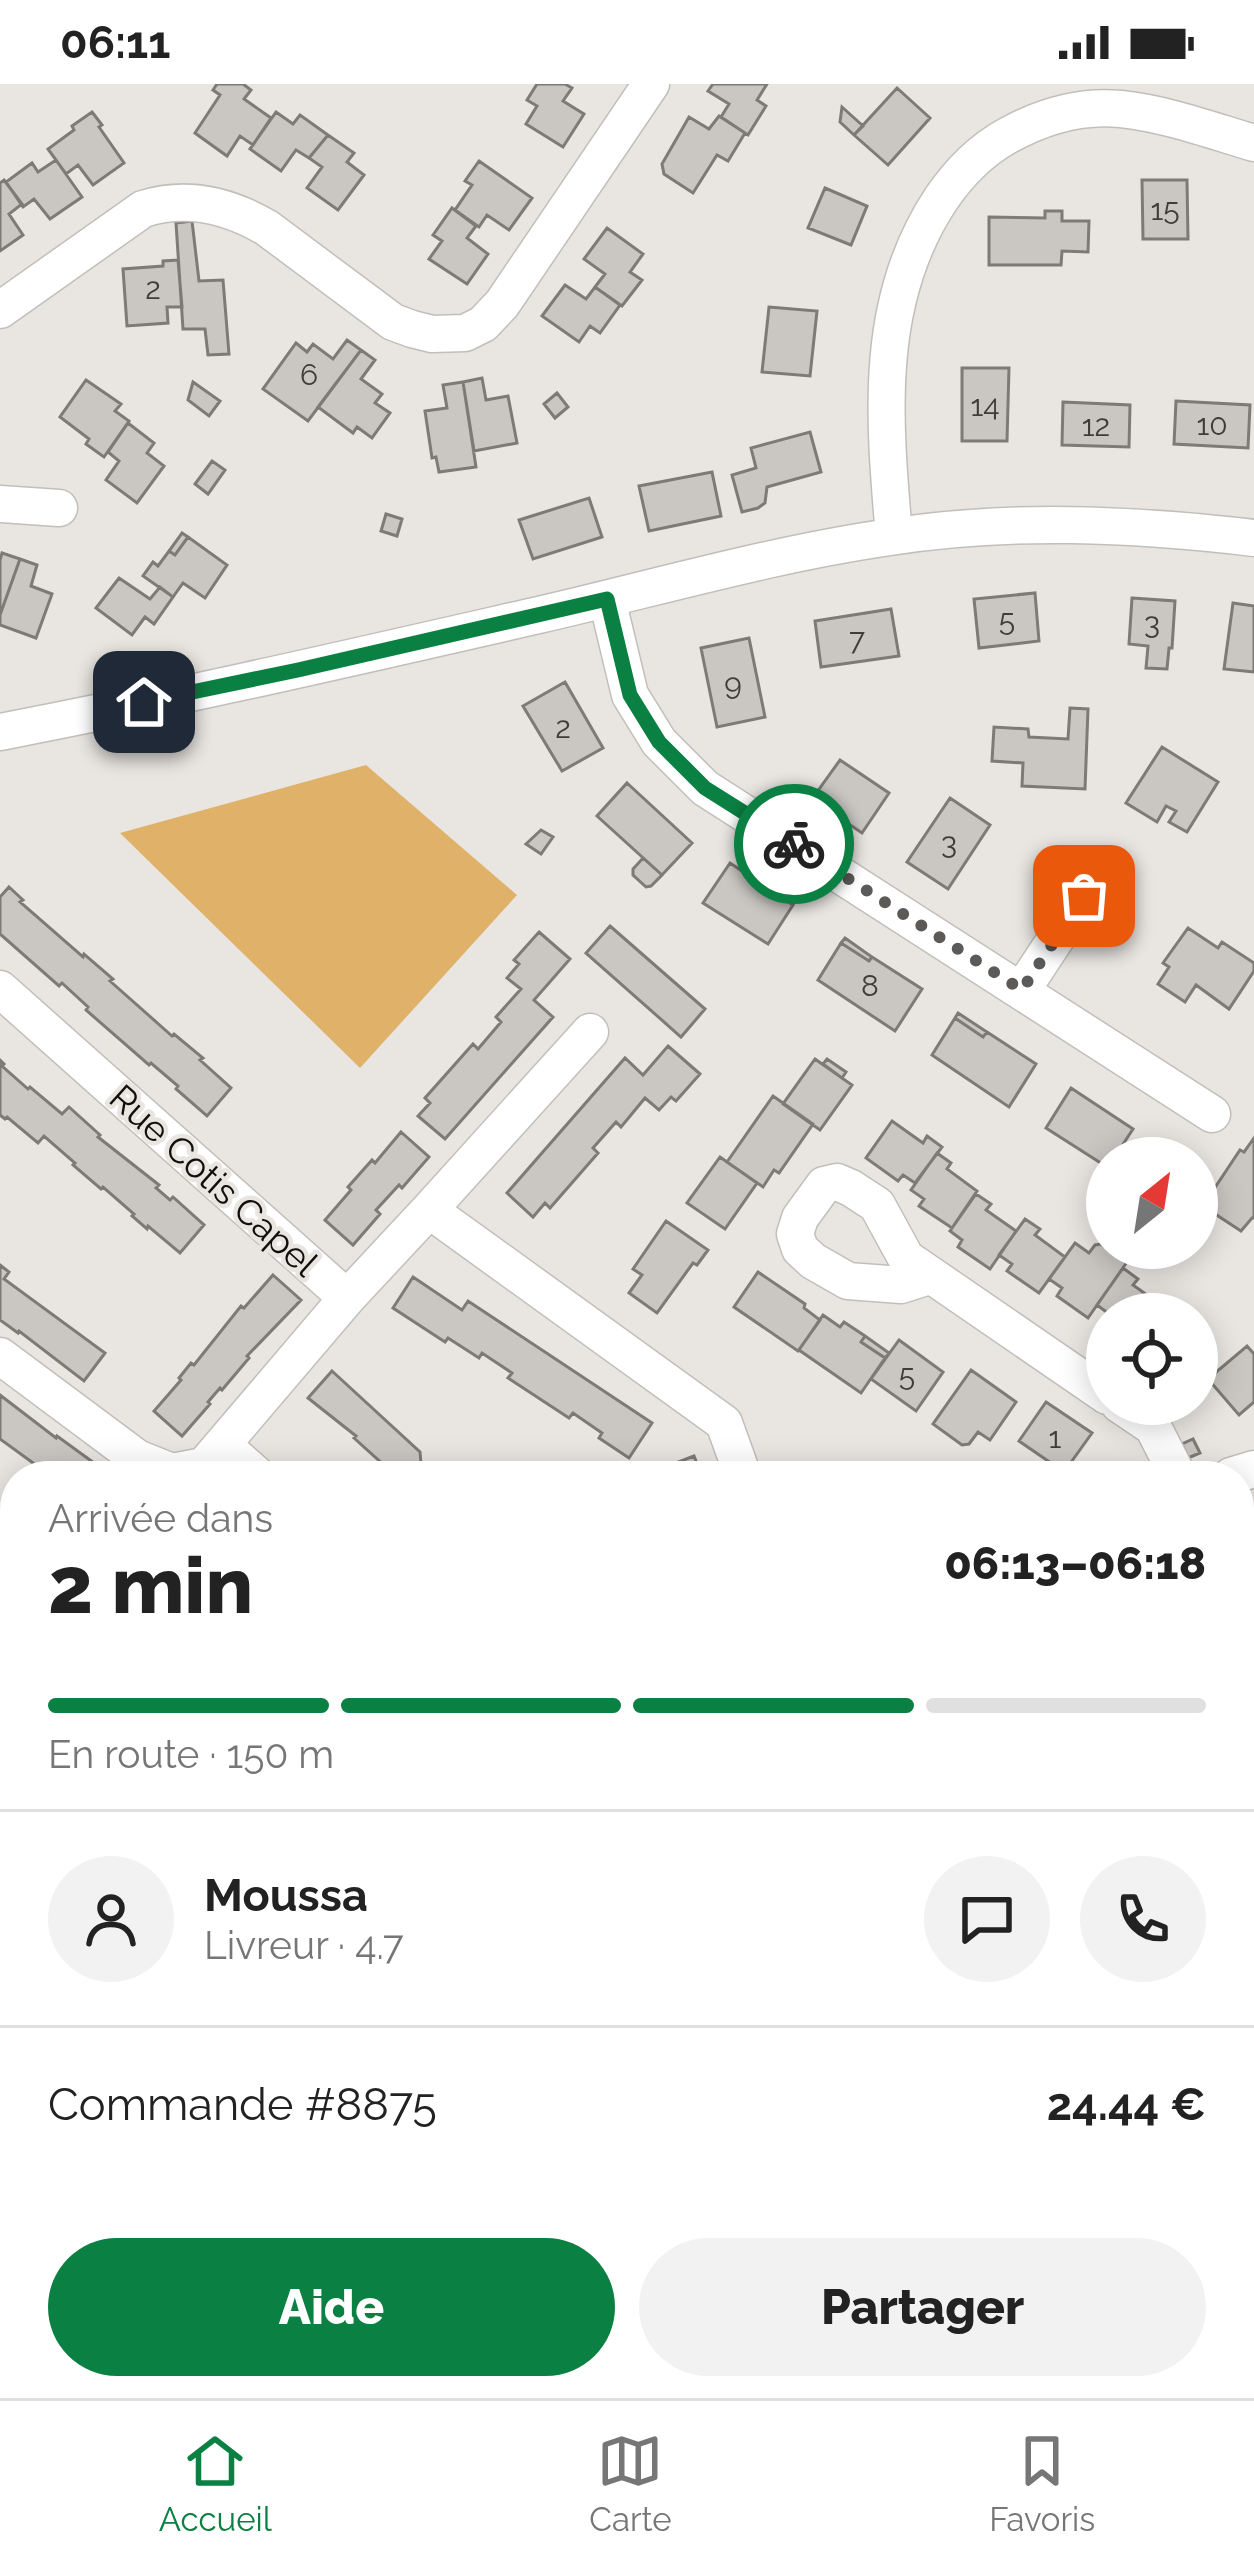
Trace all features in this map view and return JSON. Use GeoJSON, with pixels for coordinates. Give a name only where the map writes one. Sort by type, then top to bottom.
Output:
{"type":"FeatureCollection","features":[{"type":"Feature","properties":{"kind":"street"},"geometry":{"type":"LineString","coordinates":[[0,310],[143,209],[183,201],[247,216],[393,322],[432,334],[465,333],[483,324],[502,304],[651,84]]}},
{"type":"Feature","properties":{"kind":"street"},"geometry":{"type":"LineString","coordinates":[[894,536],[886,443],[887,374],[896,301],[911,251],[955,178],[993,144],[1028,124],[1073,111],[1118,109],[1167,117],[1254,143]]}},
{"type":"Feature","properties":{"kind":"street"},"geometry":{"type":"LineString","coordinates":[[0,504],[59,508]]}},
{"type":"Feature","properties":{"kind":"street"},"geometry":{"type":"LineString","coordinates":[[0,732],[298,670],[792,554],[894,536],[1048,524],[1254,538]]}},
{"type":"Feature","properties":{"kind":"street"},"geometry":{"type":"LineString","coordinates":[[607,599],[630,695],[659,742],[705,788],[1212,1114]]}},
{"type":"Feature","properties":{"kind":"street"},"geometry":{"type":"LineString","coordinates":[[1022,990],[1084,896]]}},
{"type":"Feature","properties":{"kind":"street","name":"Rue Cotis Capel"},"geometry":{"type":"LineString","coordinates":[[0,989],[347,1298],[590,1032]]}},
{"type":"Feature","properties":{"kind":"street"},"geometry":{"type":"LineString","coordinates":[[429,1210],[724,1423],[738,1461]]}},
{"type":"Feature","properties":{"kind":"street"},"geometry":{"type":"LineString","coordinates":[[929,1276],[1086,1382]]}},
{"type":"Feature","properties":{"kind":"street"},"geometry":{"type":"LineString","coordinates":[[209,1461],[347,1298]]}},
{"type":"Feature","properties":{"kind":"street"},"geometry":{"type":"LineString","coordinates":[[0,1357],[144,1461]]}},
{"type":"Feature","properties":{"kind":"street"},"geometry":{"type":"LineString","coordinates":[[1150,1425],[1170,1461]]}},
{"type":"Feature","properties":{"kind":"street"},"geometry":{"type":"LineString","coordinates":[[224,1446],[241,1461]]}},
{"type":"Feature","properties":{"kind":"shaded area"},"geometry":{"type":"Polygon","coordinates":[[[366,765],[517,895],[360,1068],[120,833],[366,765]]]}},
{"type":"Feature","properties":{"kind":"building"},"geometry":{"type":"Polygon","coordinates":[[[217,84],[243,84],[251,90],[244,99],[271,118],[253,145],[240,136],[227,156],[195,133],[220,95],[213,90],[217,84]]]}},
{"type":"Feature","properties":{"kind":"building"},"geometry":{"type":"Polygon","coordinates":[[[537,84],[572,88],[563,101],[584,114],[563,147],[526,124],[537,106],[527,100],[537,84]]]}},
{"type":"Feature","properties":{"kind":"building"},"geometry":{"type":"Polygon","coordinates":[[[713,84],[767,84],[757,100],[766,106],[748,135],[721,117],[729,104],[708,91],[713,84]]]}},
{"type":"Feature","properties":{"kind":"building"},"geometry":{"type":"Polygon","coordinates":[[[897,88],[930,118],[888,165],[854,135],[897,88]]]}},
{"type":"Feature","properties":{"kind":"building"},"geometry":{"type":"Polygon","coordinates":[[[842,107],[863,126],[854,135],[840,122],[842,107]]]}},
{"type":"Feature","properties":{"kind":"building"},"geometry":{"type":"Polygon","coordinates":[[[92,112],[124,163],[93,185],[78,165],[66,174],[48,149],[92,112]]]}},
{"type":"Feature","properties":{"kind":"building"},"geometry":{"type":"Polygon","coordinates":[[[276,112],[293,124],[300,115],[328,135],[309,158],[296,150],[281,171],[250,149],[276,112]]]}},
{"type":"Feature","properties":{"kind":"building"},"geometry":{"type":"Polygon","coordinates":[[[719,116],[745,133],[728,161],[717,155],[693,193],[664,174],[662,164],[689,117],[709,129],[719,116]]]}},
{"type":"Feature","properties":{"kind":"building"},"geometry":{"type":"Polygon","coordinates":[[[328,135],[354,153],[347,162],[364,175],[338,210],[307,188],[322,167],[309,158],[328,135]]]}},
{"type":"Feature","properties":{"kind":"building"},"geometry":{"type":"Polygon","coordinates":[[[56,160],[82,197],[50,219],[34,199],[23,207],[6,182],[32,163],[38,172],[56,160]]]}},
{"type":"Feature","properties":{"kind":"building"},"geometry":{"type":"Polygon","coordinates":[[[479,161],[532,198],[509,230],[487,215],[479,227],[455,210],[472,185],[465,181],[479,161]]]}},
{"type":"Feature","properties":{"kind":"building"},"geometry":{"type":"Polygon","coordinates":[[[4,180],[22,204],[9,214],[23,235],[0,251],[0,183],[4,180]]]}},
{"type":"Feature","properties":{"kind":"building"},"geometry":{"type":"Polygon","coordinates":[[[1142,180],[1187,180],[1188,239],[1143,239],[1142,180]]]}},
{"type":"Feature","properties":{"kind":"building"},"geometry":{"type":"Polygon","coordinates":[[[825,188],[867,206],[851,245],[808,228],[825,188]]]}},
{"type":"Feature","properties":{"kind":"building"},"geometry":{"type":"Polygon","coordinates":[[[452,208],[476,226],[467,238],[488,254],[467,284],[429,259],[442,241],[433,235],[452,208]]]}},
{"type":"Feature","properties":{"kind":"building"},"geometry":{"type":"Polygon","coordinates":[[[1045,211],[1062,211],[1062,221],[1089,221],[1088,252],[1062,251],[1061,265],[989,265],[989,217],[1045,218],[1045,211]]]}},
{"type":"Feature","properties":{"kind":"building"},"geometry":{"type":"Polygon","coordinates":[[[192,221],[199,281],[223,280],[229,354],[208,355],[205,329],[183,329],[176,223],[192,221]]]}},
{"type":"Feature","properties":{"kind":"building"},"geometry":{"type":"Polygon","coordinates":[[[607,228],[643,254],[630,272],[642,280],[622,306],[595,287],[605,274],[584,259],[607,228]]]}},
{"type":"Feature","properties":{"kind":"building"},"geometry":{"type":"Polygon","coordinates":[[[178,260],[182,307],[167,307],[168,323],[127,326],[123,269],[178,260]]]}},
{"type":"Feature","properties":{"kind":"building"},"geometry":{"type":"Polygon","coordinates":[[[565,285],[586,299],[595,287],[620,305],[600,333],[590,326],[579,342],[542,316],[565,285]]]}},
{"type":"Feature","properties":{"kind":"building"},"geometry":{"type":"Polygon","coordinates":[[[769,307],[817,311],[810,376],[762,372],[769,307]]]}},
{"type":"Feature","properties":{"kind":"building"},"geometry":{"type":"Polygon","coordinates":[[[347,340],[361,350],[308,421],[263,389],[296,343],[307,352],[313,344],[333,359],[347,340]]]}},
{"type":"Feature","properties":{"kind":"building"},"geometry":{"type":"Polygon","coordinates":[[[361,350],[375,360],[361,379],[382,394],[375,403],[390,413],[372,438],[357,427],[353,433],[318,407],[361,350]]]}},
{"type":"Feature","properties":{"kind":"building"},"geometry":{"type":"Polygon","coordinates":[[[962,368],[1009,368],[1007,441],[962,441],[962,368]]]}},
{"type":"Feature","properties":{"kind":"building"},"geometry":{"type":"Polygon","coordinates":[[[482,378],[486,400],[508,396],[517,443],[474,451],[463,382],[482,378]]]}},
{"type":"Feature","properties":{"kind":"building"},"geometry":{"type":"Polygon","coordinates":[[[86,380],[121,404],[115,411],[129,421],[104,457],[60,417],[86,380]]]}},
{"type":"Feature","properties":{"kind":"building"},"geometry":{"type":"Polygon","coordinates":[[[193,382],[220,401],[209,416],[188,400],[193,382]]]}},
{"type":"Feature","properties":{"kind":"building"},"geometry":{"type":"Polygon","coordinates":[[[463,382],[476,467],[439,472],[436,457],[432,458],[425,411],[447,408],[443,385],[463,382]]]}},
{"type":"Feature","properties":{"kind":"building"},"geometry":{"type":"Polygon","coordinates":[[[557,393],[568,407],[555,418],[544,404],[557,393]]]}},
{"type":"Feature","properties":{"kind":"building"},"geometry":{"type":"Polygon","coordinates":[[[1176,401],[1250,405],[1248,448],[1174,444],[1176,401]]]}},
{"type":"Feature","properties":{"kind":"building"},"geometry":{"type":"Polygon","coordinates":[[[1063,402],[1130,405],[1129,447],[1062,445],[1063,402]]]}},
{"type":"Feature","properties":{"kind":"building"},"geometry":{"type":"Polygon","coordinates":[[[128,423],[154,443],[147,453],[164,466],[137,503],[106,480],[119,461],[108,452],[128,423]]]}},
{"type":"Feature","properties":{"kind":"building"},"geometry":{"type":"Polygon","coordinates":[[[810,432],[821,472],[767,487],[765,503],[742,512],[732,475],[756,468],[751,448],[810,432]]]}},
{"type":"Feature","properties":{"kind":"building"},"geometry":{"type":"Polygon","coordinates":[[[212,461],[225,470],[208,494],[195,484],[212,461]]]}},
{"type":"Feature","properties":{"kind":"building"},"geometry":{"type":"Polygon","coordinates":[[[712,472],[721,516],[649,531],[639,486],[712,472]]]}},
{"type":"Feature","properties":{"kind":"building"},"geometry":{"type":"Polygon","coordinates":[[[589,498],[602,537],[533,559],[519,520],[589,498]]]}},
{"type":"Feature","properties":{"kind":"building"},"geometry":{"type":"Polygon","coordinates":[[[386,514],[402,519],[397,536],[381,531],[386,514]]]}},
{"type":"Feature","properties":{"kind":"building"},"geometry":{"type":"Polygon","coordinates":[[[182,533],[188,537],[175,555],[169,551],[182,533]]]}},
{"type":"Feature","properties":{"kind":"building"},"geometry":{"type":"Polygon","coordinates":[[[188,537],[227,565],[205,598],[183,583],[173,597],[143,576],[169,551],[175,555],[188,537]]]}},
{"type":"Feature","properties":{"kind":"building"},"geometry":{"type":"Polygon","coordinates":[[[2,553],[20,559],[0,615],[0,560],[2,553]]]}},
{"type":"Feature","properties":{"kind":"building"},"geometry":{"type":"Polygon","coordinates":[[[20,559],[37,565],[31,586],[52,594],[36,638],[0,625],[20,559]]]}},
{"type":"Feature","properties":{"kind":"building"},"geometry":{"type":"Polygon","coordinates":[[[119,578],[150,599],[160,587],[173,597],[154,624],[145,617],[132,635],[96,608],[119,578]]]}},
{"type":"Feature","properties":{"kind":"building"},"geometry":{"type":"Polygon","coordinates":[[[1035,593],[1039,641],[979,648],[974,599],[1035,593]]]}},
{"type":"Feature","properties":{"kind":"building"},"geometry":{"type":"Polygon","coordinates":[[[1132,598],[1175,601],[1167,669],[1146,668],[1148,646],[1129,644],[1132,598]]]}},
{"type":"Feature","properties":{"kind":"building"},"geometry":{"type":"Polygon","coordinates":[[[1233,603],[1254,606],[1254,672],[1224,669],[1233,603]]]}},
{"type":"Feature","properties":{"kind":"building"},"geometry":{"type":"Polygon","coordinates":[[[891,609],[899,656],[821,667],[815,621],[891,609]]]}},
{"type":"Feature","properties":{"kind":"building"},"geometry":{"type":"Polygon","coordinates":[[[749,638],[765,717],[717,727],[701,648],[749,638]]]}},
{"type":"Feature","properties":{"kind":"building"},"geometry":{"type":"Polygon","coordinates":[[[565,682],[603,748],[562,771],[523,706],[565,682]]]}},
{"type":"Feature","properties":{"kind":"building"},"geometry":{"type":"Polygon","coordinates":[[[1070,708],[1088,709],[1085,789],[1022,786],[1023,763],[992,761],[994,727],[1028,729],[1029,737],[1068,739],[1070,708]]]}},
{"type":"Feature","properties":{"kind":"building"},"geometry":{"type":"Polygon","coordinates":[[[1162,747],[1218,782],[1187,832],[1169,822],[1176,811],[1166,806],[1157,822],[1126,803],[1162,747]]]}},
{"type":"Feature","properties":{"kind":"building"},"geometry":{"type":"Polygon","coordinates":[[[840,760],[889,793],[862,833],[812,799],[840,760]]]}},
{"type":"Feature","properties":{"kind":"building"},"geometry":{"type":"Polygon","coordinates":[[[627,783],[692,843],[662,875],[597,816],[627,783]]]}},
{"type":"Feature","properties":{"kind":"building"},"geometry":{"type":"Polygon","coordinates":[[[950,798],[990,825],[948,889],[907,862],[950,798]]]}},
{"type":"Feature","properties":{"kind":"building"},"geometry":{"type":"Polygon","coordinates":[[[541,830],[553,837],[541,854],[526,844],[541,830]]]}},
{"type":"Feature","properties":{"kind":"building"},"geometry":{"type":"Polygon","coordinates":[[[643,858],[662,875],[646,887],[633,875],[643,858]]]}},
{"type":"Feature","properties":{"kind":"building"},"geometry":{"type":"Polygon","coordinates":[[[730,863],[793,905],[768,944],[703,903],[730,863]]]}},
{"type":"Feature","properties":{"kind":"building"},"geometry":{"type":"Polygon","coordinates":[[[9,887],[23,900],[20,902],[203,1058],[200,1060],[231,1088],[207,1116],[86,1010],[62,983],[59,986],[0,934],[0,897],[9,887]]]}},
{"type":"Feature","properties":{"kind":"building"},"geometry":{"type":"Polygon","coordinates":[[[610,926],[705,1009],[681,1037],[586,953],[610,926]]]}},
{"type":"Feature","properties":{"kind":"building"},"geometry":{"type":"Polygon","coordinates":[[[1188,928],[1218,948],[1222,942],[1254,963],[1254,971],[1229,1009],[1196,985],[1185,1002],[1158,984],[1169,967],[1163,963],[1188,928]]]}},
{"type":"Feature","properties":{"kind":"building"},"geometry":{"type":"Polygon","coordinates":[[[539,932],[570,959],[534,1000],[553,1017],[445,1139],[418,1116],[430,1103],[425,1098],[473,1044],[478,1049],[501,1022],[496,1017],[521,989],[507,978],[519,964],[514,960],[539,932]]]}},
{"type":"Feature","properties":{"kind":"building"},"geometry":{"type":"Polygon","coordinates":[[[845,938],[872,957],[869,961],[841,943],[845,938]]]}},
{"type":"Feature","properties":{"kind":"building"},"geometry":{"type":"Polygon","coordinates":[[[841,943],[922,989],[895,1031],[818,980],[841,943]]]}},
{"type":"Feature","properties":{"kind":"building"},"geometry":{"type":"Polygon","coordinates":[[[958,1013],[987,1032],[983,1037],[955,1018],[958,1013]]]}},
{"type":"Feature","properties":{"kind":"building"},"geometry":{"type":"Polygon","coordinates":[[[955,1018],[983,1037],[987,1032],[1036,1064],[1009,1107],[932,1055],[955,1018]]]}},
{"type":"Feature","properties":{"kind":"building"},"geometry":{"type":"Polygon","coordinates":[[[668,1046],[700,1074],[676,1101],[671,1097],[659,1110],[645,1098],[621,1127],[616,1122],[593,1148],[598,1153],[550,1208],[545,1203],[533,1217],[507,1193],[625,1058],[643,1075],[668,1046]]]}},
{"type":"Feature","properties":{"kind":"building"},"geometry":{"type":"Polygon","coordinates":[[[815,1059],[852,1085],[820,1130],[783,1104],[815,1059]]]}},
{"type":"Feature","properties":{"kind":"building"},"geometry":{"type":"Polygon","coordinates":[[[827,1059],[846,1072],[842,1078],[823,1064],[827,1059]]]}},
{"type":"Feature","properties":{"kind":"building"},"geometry":{"type":"Polygon","coordinates":[[[0,1060],[62,1114],[69,1107],[98,1137],[159,1185],[156,1188],[204,1225],[180,1253],[44,1136],[38,1143],[0,1115],[0,1060]]]}},
{"type":"Feature","properties":{"kind":"building"},"geometry":{"type":"Polygon","coordinates":[[[1071,1088],[1133,1129],[1128,1137],[1086,1137],[1086,1154],[1046,1128],[1071,1088]]]}},
{"type":"Feature","properties":{"kind":"building"},"geometry":{"type":"Polygon","coordinates":[[[773,1096],[813,1124],[779,1173],[774,1170],[763,1187],[727,1162],[773,1096]]]}},
{"type":"Feature","properties":{"kind":"building"},"geometry":{"type":"Polygon","coordinates":[[[892,1121],[923,1143],[927,1136],[942,1147],[915,1183],[903,1175],[898,1181],[866,1158],[892,1121]]]}},
{"type":"Feature","properties":{"kind":"building"},"geometry":{"type":"Polygon","coordinates":[[[401,1132],[429,1157],[376,1210],[380,1214],[353,1245],[325,1220],[351,1190],[348,1187],[401,1132]]]}},
{"type":"Feature","properties":{"kind":"building"},"geometry":{"type":"Polygon","coordinates":[[[1254,1138],[1254,1218],[1241,1231],[1218,1216],[1218,1183],[1240,1150],[1244,1152],[1254,1138]]]}},
{"type":"Feature","properties":{"kind":"building"},"geometry":{"type":"Polygon","coordinates":[[[937,1153],[951,1163],[947,1169],[977,1191],[952,1228],[919,1206],[924,1199],[911,1190],[937,1153]]]}},
{"type":"Feature","properties":{"kind":"building"},"geometry":{"type":"Polygon","coordinates":[[[720,1157],[757,1183],[725,1229],[687,1203],[720,1157]]]}},
{"type":"Feature","properties":{"kind":"building"},"geometry":{"type":"Polygon","coordinates":[[[976,1194],[991,1204],[986,1210],[1016,1231],[990,1269],[958,1247],[962,1240],[950,1231],[976,1194]]]}},
{"type":"Feature","properties":{"kind":"building"},"geometry":{"type":"Polygon","coordinates":[[[1025,1219],[1040,1229],[1035,1235],[1065,1257],[1039,1293],[1007,1271],[1012,1264],[999,1255],[1025,1219]]]}},
{"type":"Feature","properties":{"kind":"building"},"geometry":{"type":"Polygon","coordinates":[[[666,1221],[708,1250],[657,1313],[629,1293],[642,1275],[633,1269],[666,1221]]]}},
{"type":"Feature","properties":{"kind":"building"},"geometry":{"type":"Polygon","coordinates":[[[1075,1243],[1086,1251],[1086,1269],[1122,1269],[1105,1293],[1086,1293],[1086,1317],[1057,1296],[1062,1288],[1049,1279],[1075,1243]]]}},
{"type":"Feature","properties":{"kind":"building"},"geometry":{"type":"Polygon","coordinates":[[[0,1265],[9,1272],[4,1279],[105,1353],[84,1381],[0,1320],[0,1265]]]}},
{"type":"Feature","properties":{"kind":"building"},"geometry":{"type":"Polygon","coordinates":[[[1124,1269],[1138,1279],[1133,1285],[1144,1293],[1105,1293],[1124,1269]]]}},
{"type":"Feature","properties":{"kind":"building"},"geometry":{"type":"Polygon","coordinates":[[[758,1272],[820,1320],[798,1351],[734,1307],[758,1272]]]}},
{"type":"Feature","properties":{"kind":"building"},"geometry":{"type":"Polygon","coordinates":[[[273,1275],[301,1300],[247,1356],[182,1436],[154,1411],[191,1363],[273,1275]]]}},
{"type":"Feature","properties":{"kind":"building"},"geometry":{"type":"Polygon","coordinates":[[[413,1277],[462,1310],[468,1301],[652,1423],[629,1458],[573,1413],[569,1418],[508,1378],[512,1373],[482,1353],[479,1358],[448,1338],[445,1342],[393,1308],[413,1277]]]}},
{"type":"Feature","properties":{"kind":"building"},"geometry":{"type":"Polygon","coordinates":[[[823,1315],[865,1336],[861,1342],[885,1358],[861,1393],[799,1350],[823,1315]]]}},
{"type":"Feature","properties":{"kind":"building"},"geometry":{"type":"Polygon","coordinates":[[[865,1336],[889,1353],[885,1358],[861,1342],[865,1336]]]}},
{"type":"Feature","properties":{"kind":"building"},"geometry":{"type":"Polygon","coordinates":[[[899,1340],[943,1372],[916,1411],[871,1379],[899,1340]]]}},
{"type":"Feature","properties":{"kind":"building"},"geometry":{"type":"Polygon","coordinates":[[[1247,1346],[1254,1354],[1254,1402],[1239,1415],[1218,1391],[1218,1371],[1247,1346]]]}},
{"type":"Feature","properties":{"kind":"building"},"geometry":{"type":"Polygon","coordinates":[[[971,1370],[1016,1402],[990,1440],[978,1432],[969,1444],[962,1445],[933,1424],[971,1370]]]}},
{"type":"Feature","properties":{"kind":"building"},"geometry":{"type":"Polygon","coordinates":[[[332,1371],[420,1452],[421,1461],[379,1461],[308,1398],[332,1371]]]}},
{"type":"Feature","properties":{"kind":"building"},"geometry":{"type":"Polygon","coordinates":[[[0,1395],[91,1461],[30,1461],[0,1439],[0,1395]]]}},
{"type":"Feature","properties":{"kind":"building"},"geometry":{"type":"Polygon","coordinates":[[[1046,1402],[1092,1433],[1072,1461],[1048,1461],[1019,1441],[1046,1402]]]}},
{"type":"Feature","properties":{"kind":"building"},"geometry":{"type":"Polygon","coordinates":[[[1193,1439],[1200,1453],[1188,1458],[1182,1444],[1193,1439]]]}},
{"type":"Feature","properties":{"kind":"way so far"},"geometry":{"type":"LineString","coordinates":[[794,844],[1022,990],[1084,896]]}},
{"type":"Feature","properties":{"kind":"route"},"geometry":{"type":"LineString","coordinates":[[144,702],[607,599],[630,695],[659,742],[705,788],[794,844]]}}]}
